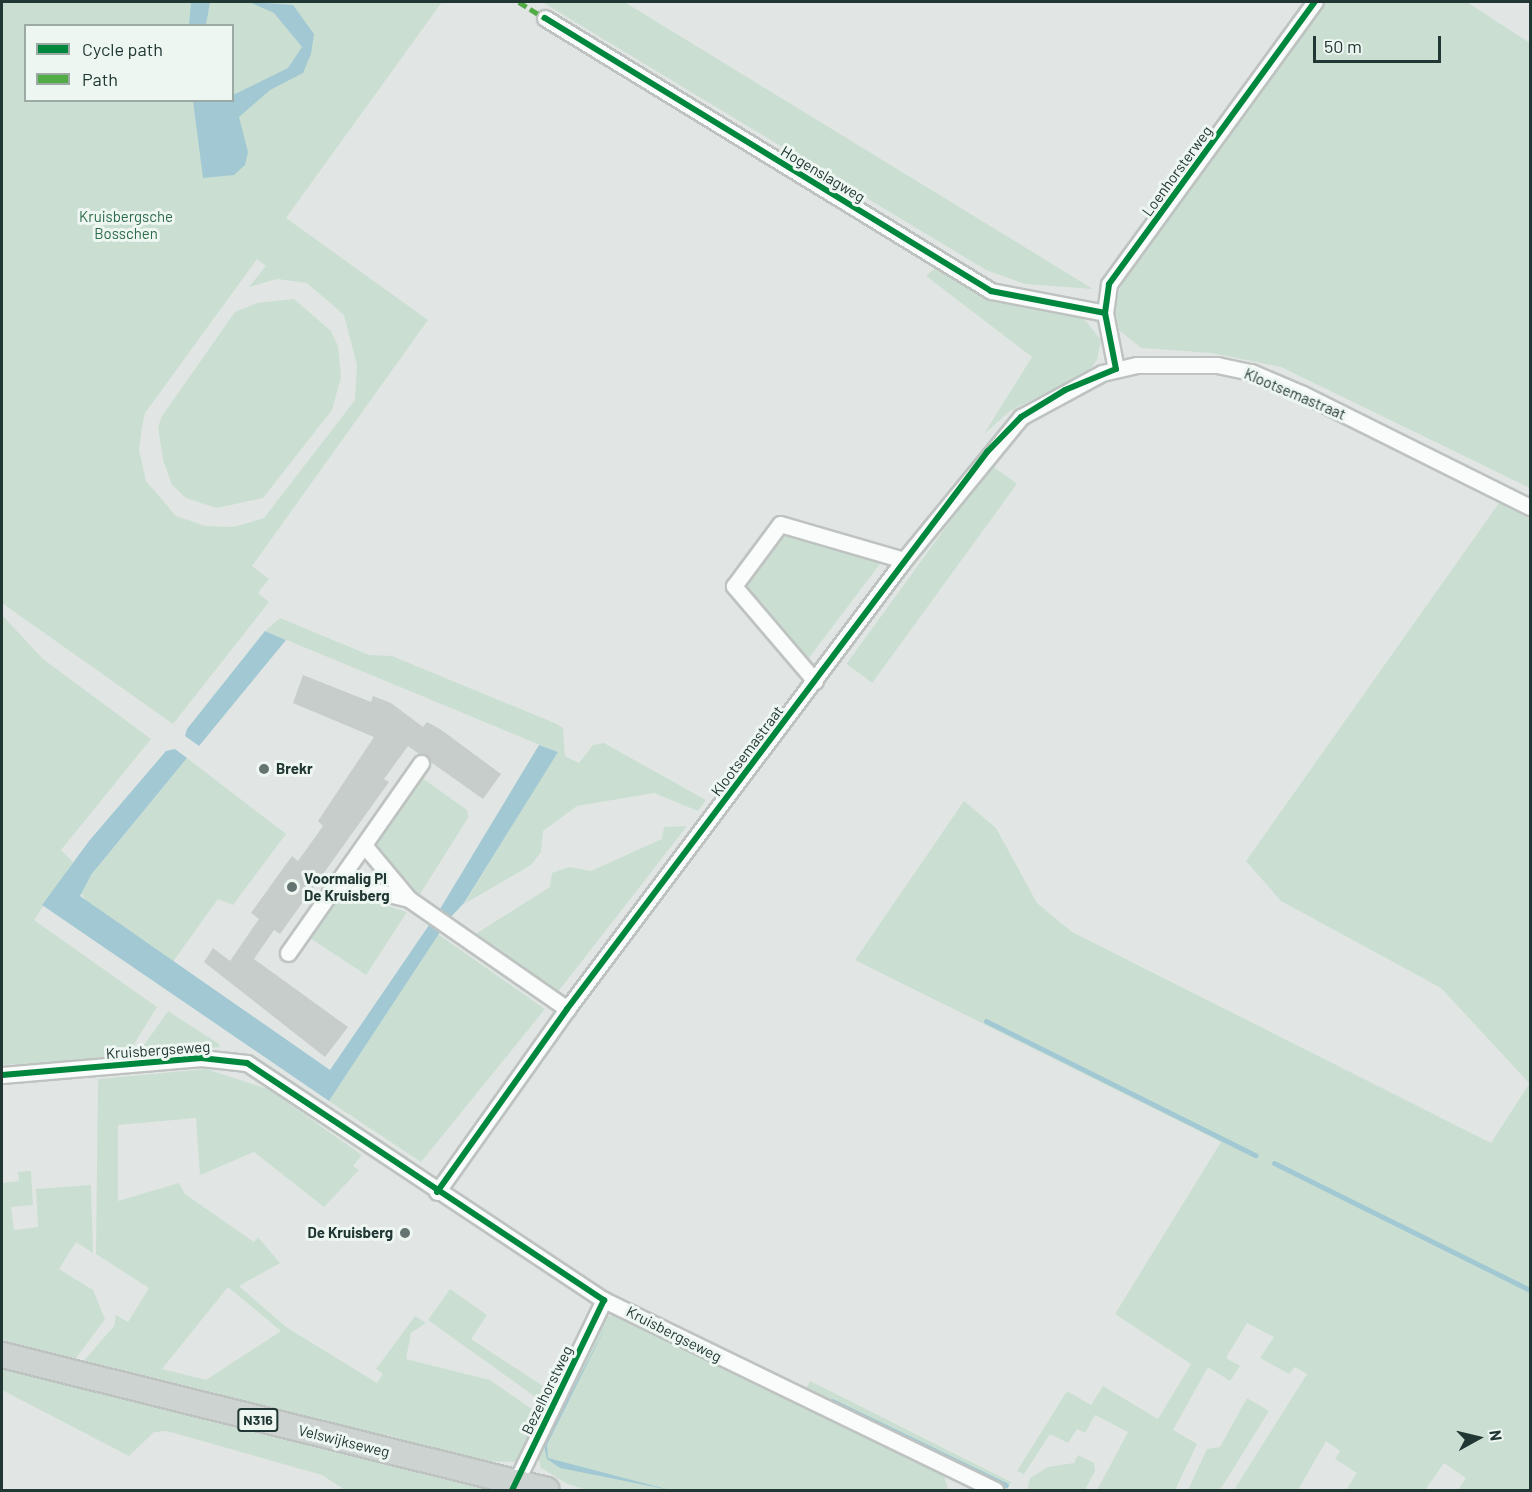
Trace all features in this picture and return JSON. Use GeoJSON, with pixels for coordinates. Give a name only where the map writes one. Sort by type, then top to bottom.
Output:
{"type":"FeatureCollection","features":[{"type":"Feature","properties":{"kind":"main road","name":"Velswijkseweg"},"geometry":{"type":"LineString","coordinates":[[2,1355],[514,1487],[547,1491]]}},
{"type":"Feature","properties":{"kind":"street","name":"Loenhorsterweg"},"geometry":{"type":"LineString","coordinates":[[1116,369],[1105,313],[1109,284],[1315,2]]}},
{"type":"Feature","properties":{"kind":"street","name":"Hogenslagweg"},"geometry":{"type":"LineString","coordinates":[[544,18],[992,291],[1105,313]]}},
{"type":"Feature","properties":{"kind":"street","name":"Klootsemastraat"},"geometry":{"type":"LineString","coordinates":[[436,1192],[567,1009],[904,560],[1021,417],[1065,390],[1116,369],[1217,365],[1251,372],[1530,507]]}},
{"type":"Feature","properties":{"kind":"street"},"geometry":{"type":"LineString","coordinates":[[815,681],[734,586],[780,524],[904,560]]}},
{"type":"Feature","properties":{"kind":"street"},"geometry":{"type":"LineString","coordinates":[[288,953],[421,763]]}},
{"type":"Feature","properties":{"kind":"street"},"geometry":{"type":"LineString","coordinates":[[364,845],[409,899],[567,1009]]}},
{"type":"Feature","properties":{"kind":"street"},"geometry":{"type":"LineString","coordinates":[[338,882],[409,899]]}},
{"type":"Feature","properties":{"kind":"street","name":"Kruisbergseweg"},"geometry":{"type":"LineString","coordinates":[[2,1075],[232,1059],[265,1071],[436,1192],[604,1300],[995,1491]]}},
{"type":"Feature","properties":{"kind":"street","name":"Bezelhorstweg"},"geometry":{"type":"LineString","coordinates":[[514,1487],[604,1300]]}},
{"type":"Feature","properties":{"kind":"green space","name":"Kruisbergsche Bosschen"},"geometry":{"type":"Polygon","coordinates":[[[2,2],[442,2],[286,218],[428,320],[252,566],[269,579],[258,593],[269,602],[173,724],[2,603],[2,2]],[[257,259],[145,413],[139,450],[146,481],[176,516],[205,526],[234,527],[264,518],[355,400],[357,365],[344,315],[307,283],[277,279],[249,287],[266,266],[257,259]]]}},
{"type":"Feature","properties":{"kind":"green space"},"geometry":{"type":"Polygon","coordinates":[[[542,2],[636,2],[626,3],[1093,289],[1025,284],[986,270],[542,2]]]}},
{"type":"Feature","properties":{"kind":"green space"},"geometry":{"type":"Polygon","coordinates":[[[1326,2],[1467,2],[1530,43],[1530,488],[1281,367],[1212,353],[1141,348],[1119,330],[1114,303],[1125,278],[1326,2]]]}},
{"type":"Feature","properties":{"kind":"green space"},"geometry":{"type":"Polygon","coordinates":[[[937,266],[1008,304],[1082,316],[1101,340],[1097,360],[1090,370],[1010,411],[984,434],[1032,357],[926,276],[937,266]]]}},
{"type":"Feature","properties":{"kind":"green space"},"geometry":{"type":"Polygon","coordinates":[[[294,299],[331,331],[338,346],[341,377],[332,410],[263,498],[217,508],[186,498],[172,485],[163,460],[158,427],[162,416],[235,312],[257,303],[294,299]]]}},
{"type":"Feature","properties":{"kind":"green space"},"geometry":{"type":"Polygon","coordinates":[[[991,465],[1017,484],[872,683],[846,664],[991,465]]]}},
{"type":"Feature","properties":{"kind":"green space"},"geometry":{"type":"Polygon","coordinates":[[[1499,503],[1530,519],[1529,1083],[1441,988],[1281,901],[1246,861],[1499,503]]]}},
{"type":"Feature","properties":{"kind":"green space"},"geometry":{"type":"Polygon","coordinates":[[[782,532],[883,560],[808,659],[748,589],[748,580],[782,532]]]}},
{"type":"Feature","properties":{"kind":"green space"},"geometry":{"type":"Polygon","coordinates":[[[2,615],[43,659],[151,739],[61,850],[73,862],[34,920],[157,1007],[126,1057],[2,1065],[2,615]]]}},
{"type":"Feature","properties":{"kind":"green space"},"geometry":{"type":"Polygon","coordinates":[[[280,618],[369,655],[392,656],[557,724],[563,728],[565,756],[579,763],[593,745],[604,743],[706,800],[698,811],[654,793],[577,806],[543,831],[541,852],[531,865],[464,904],[557,752],[265,631],[280,618]]]}},
{"type":"Feature","properties":{"kind":"green space"},"geometry":{"type":"Polygon","coordinates":[[[187,758],[286,834],[233,905],[218,899],[172,963],[86,901],[79,890],[187,758]]]}},
{"type":"Feature","properties":{"kind":"green space"},"geometry":{"type":"Polygon","coordinates":[[[422,778],[467,810],[468,818],[417,899],[370,847],[422,778]]]}},
{"type":"Feature","properties":{"kind":"green space"},"geometry":{"type":"Polygon","coordinates":[[[964,801],[996,828],[1037,903],[1072,932],[1491,1143],[1529,1084],[1530,1288],[1522,1287],[1530,1292],[1530,1490],[1458,1490],[1466,1478],[1444,1463],[1425,1490],[1346,1490],[1357,1473],[1335,1459],[1340,1451],[1326,1441],[1298,1490],[1234,1490],[1307,1374],[1295,1367],[1289,1374],[1260,1358],[1274,1337],[1247,1323],[1226,1358],[1240,1366],[1230,1381],[1208,1367],[1173,1430],[1197,1444],[1175,1490],[1097,1490],[1128,1432],[1095,1415],[1085,1433],[1077,1429],[1068,1443],[1050,1434],[1024,1474],[1017,1471],[1067,1391],[1091,1405],[1103,1386],[1158,1419],[1191,1364],[1115,1314],[1221,1142],[855,960],[964,801]]]}},
{"type":"Feature","properties":{"kind":"green space"},"geometry":{"type":"Polygon","coordinates":[[[687,826],[554,997],[469,938],[550,887],[552,873],[569,867],[591,871],[662,839],[664,827],[687,826]]]}},
{"type":"Feature","properties":{"kind":"green space"},"geometry":{"type":"Polygon","coordinates":[[[338,891],[407,912],[366,975],[310,938],[338,891]]]}},
{"type":"Feature","properties":{"kind":"green space"},"geometry":{"type":"Polygon","coordinates":[[[438,934],[545,1009],[421,1162],[329,1101],[438,934]]]}},
{"type":"Feature","properties":{"kind":"green space"},"geometry":{"type":"Polygon","coordinates":[[[168,1011],[219,1044],[220,1047],[145,1053],[142,1048],[168,1011]]]}},
{"type":"Feature","properties":{"kind":"green space"},"geometry":{"type":"Polygon","coordinates":[[[206,1069],[268,1089],[362,1155],[353,1166],[359,1170],[324,1207],[254,1152],[200,1175],[196,1118],[118,1125],[118,1201],[179,1183],[185,1194],[254,1242],[258,1237],[280,1263],[239,1286],[286,1327],[377,1383],[383,1374],[376,1369],[415,1316],[426,1323],[411,1333],[406,1359],[490,1380],[539,1414],[540,1423],[517,1462],[472,1461],[388,1435],[360,1437],[82,1363],[114,1326],[116,1315],[128,1322],[149,1288],[96,1254],[98,1079],[206,1069]],[[228,1287],[162,1369],[206,1380],[281,1331],[228,1287]]]}},
{"type":"Feature","properties":{"kind":"green space"},"geometry":{"type":"Polygon","coordinates":[[[31,1171],[33,1205],[11,1207],[14,1230],[38,1227],[36,1189],[91,1185],[93,1253],[76,1242],[59,1269],[93,1290],[105,1319],[71,1365],[2,1346],[2,1183],[19,1181],[18,1172],[31,1171]]]}},
{"type":"Feature","properties":{"kind":"green space"},"geometry":{"type":"Polygon","coordinates":[[[450,1289],[487,1315],[471,1339],[549,1390],[546,1397],[541,1401],[428,1320],[450,1289]]]}},
{"type":"Feature","properties":{"kind":"green space"},"geometry":{"type":"Polygon","coordinates":[[[616,1314],[944,1475],[948,1490],[587,1490],[568,1484],[541,1468],[537,1454],[603,1318],[616,1314]]]}},
{"type":"Feature","properties":{"kind":"green space"},"geometry":{"type":"Polygon","coordinates":[[[2,1361],[485,1487],[488,1490],[345,1490],[322,1475],[167,1431],[154,1432],[129,1456],[2,1390],[2,1361]]]}},
{"type":"Feature","properties":{"kind":"green space"},"geometry":{"type":"Polygon","coordinates":[[[810,1381],[1011,1482],[1007,1490],[821,1402],[805,1391],[810,1381]]]}},
{"type":"Feature","properties":{"kind":"green space"},"geometry":{"type":"Polygon","coordinates":[[[1247,1398],[1269,1411],[1220,1490],[1188,1490],[1207,1449],[1220,1447],[1247,1398]]]}},
{"type":"Feature","properties":{"kind":"green space"},"geometry":{"type":"Polygon","coordinates":[[[1078,1455],[1094,1463],[1095,1471],[1085,1490],[1027,1490],[1030,1478],[1048,1467],[1074,1463],[1078,1455]]]}},
{"type":"Feature","properties":{"kind":"water"},"geometry":{"type":"Polygon","coordinates":[[[191,2],[210,2],[206,24],[189,24],[191,2]]]}},
{"type":"Feature","properties":{"kind":"water"},"geometry":{"type":"Polygon","coordinates":[[[249,2],[293,5],[314,34],[311,54],[303,73],[270,90],[239,117],[248,152],[245,165],[234,175],[203,178],[193,102],[234,102],[234,95],[288,68],[302,47],[274,13],[249,2]]]}},
{"type":"Feature","properties":{"kind":"water"},"geometry":{"type":"Polygon","coordinates":[[[265,631],[286,640],[199,746],[185,736],[187,729],[265,631]]]}},
{"type":"Feature","properties":{"kind":"water"},"geometry":{"type":"Polygon","coordinates":[[[539,745],[558,752],[464,903],[448,920],[329,1101],[42,905],[89,841],[166,751],[175,749],[187,758],[91,875],[80,896],[330,1070],[440,909],[539,745]]]}},
{"type":"Feature","properties":{"kind":"water"},"geometry":{"type":"Polygon","coordinates":[[[607,1324],[547,1445],[548,1458],[670,1490],[560,1468],[547,1459],[544,1446],[547,1438],[607,1324]]]}},
{"type":"Feature","properties":{"kind":"building","name":"Voormalig PI De Kruisberg"},"geometry":{"type":"Polygon","coordinates":[[[303,675],[371,702],[373,696],[391,703],[423,727],[427,722],[440,729],[501,774],[483,799],[408,746],[384,779],[389,782],[280,934],[274,930],[254,959],[348,1027],[325,1057],[204,962],[213,948],[230,961],[259,919],[251,913],[292,856],[298,861],[323,826],[318,821],[374,737],[293,703],[303,675]]]}},
{"type":"Feature","properties":{"kind":"waterway"},"geometry":{"type":"LineString","coordinates":[[986,1021],[1255,1155]]}},
{"type":"Feature","properties":{"kind":"waterway"},"geometry":{"type":"LineString","coordinates":[[1274,1163],[1530,1290]]}},
{"type":"Feature","properties":{"kind":"waterway"},"geometry":{"type":"LineString","coordinates":[[832,1401],[1006,1485]]}},
{"type":"Feature","properties":{"kind":"marked path"},"geometry":{"type":"LineString","coordinates":[[519,2],[545,18]]}},
{"type":"Feature","properties":{"kind":"cycle path"},"geometry":{"type":"LineString","coordinates":[[437,1192],[567,1009],[987,452],[1021,417],[1065,390],[1116,369],[1105,313],[1109,284],[1315,2]]}},
{"type":"Feature","properties":{"kind":"cycle path"},"geometry":{"type":"LineString","coordinates":[[545,18],[991,291],[1105,313]]}},
{"type":"Feature","properties":{"kind":"cycle path"},"geometry":{"type":"LineString","coordinates":[[2,1075],[201,1058],[247,1063],[604,1300],[512,1490]]}},
{"type":"Feature","properties":{"kind":"place","name":"Brekr"},"geometry":{"type":"Point","coordinates":[264,769]}},
{"type":"Feature","properties":{"kind":"place","name":"Voormalig PI De Kruisberg"},"geometry":{"type":"Point","coordinates":[292,887]}},
{"type":"Feature","properties":{"kind":"place","name":"De Kruisberg"},"geometry":{"type":"Point","coordinates":[405,1233]}}]}
